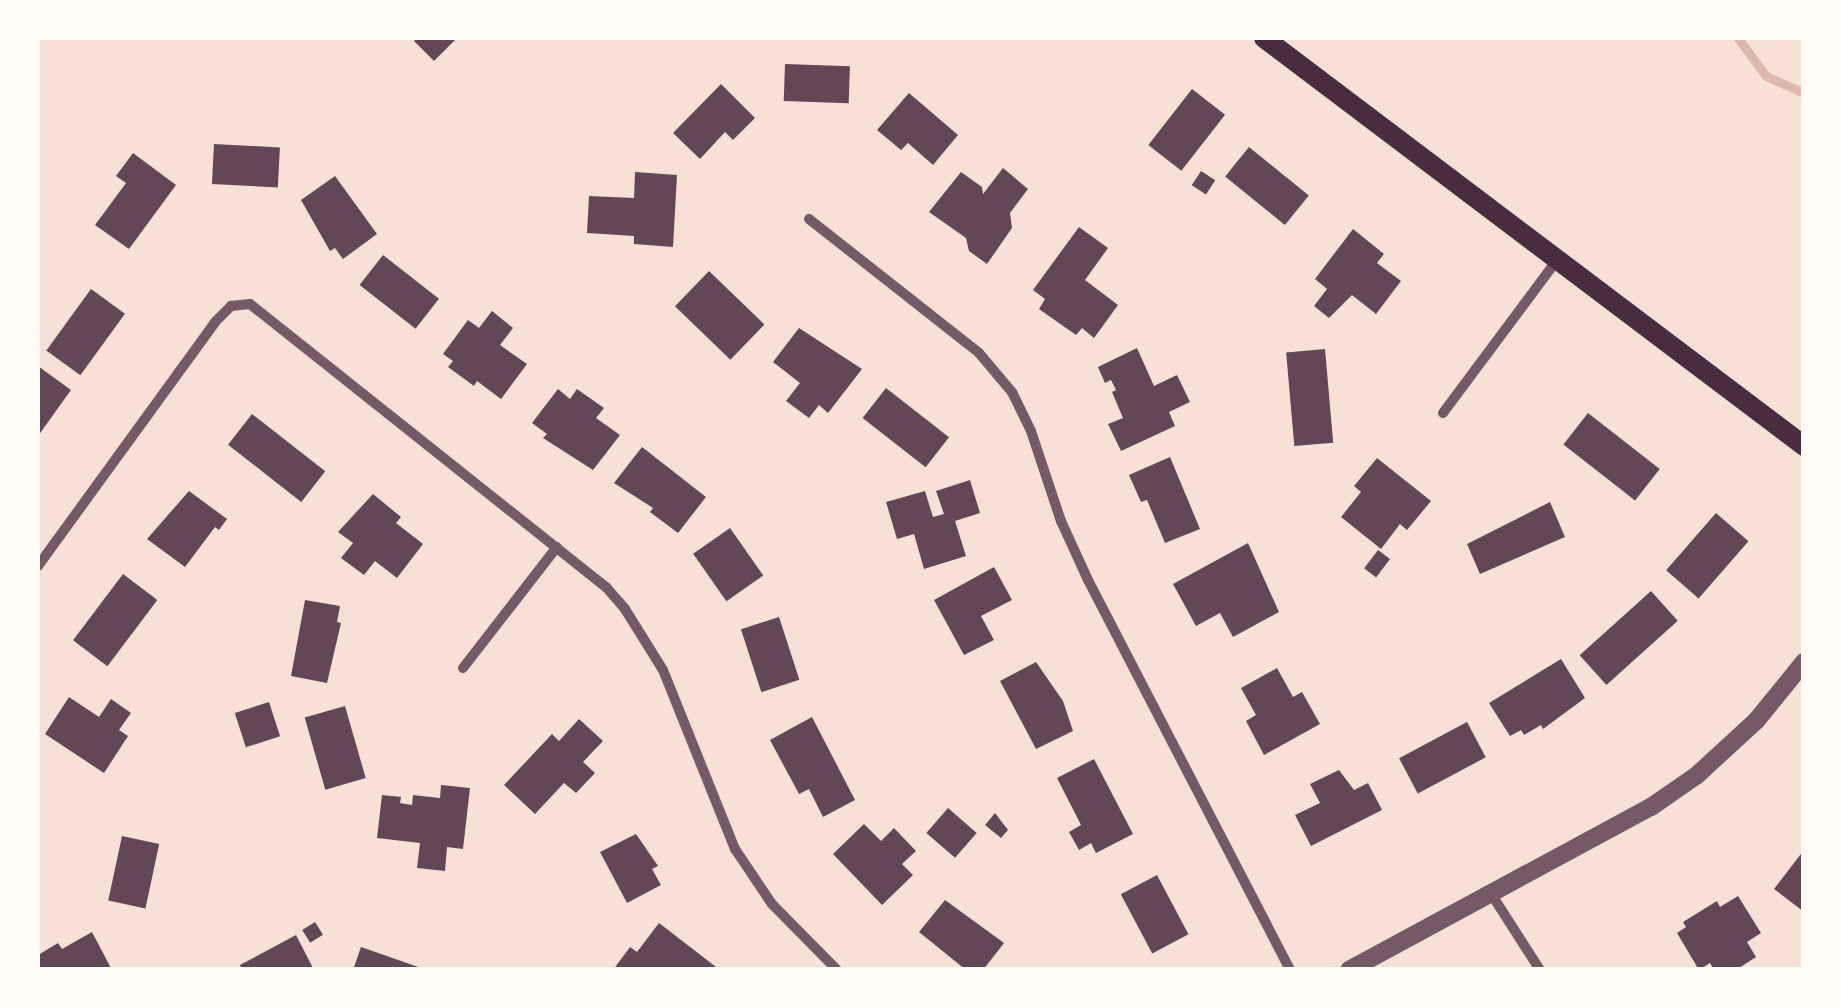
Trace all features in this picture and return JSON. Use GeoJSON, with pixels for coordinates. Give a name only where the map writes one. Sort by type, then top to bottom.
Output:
{"type":"FeatureCollection","features":[{"type":"Feature","properties":{"kind":"main road"},"geometry":{"type":"LineString","coordinates":[[1264,38],[1804,446]]}},
{"type":"Feature","properties":{"kind":"street"},"geometry":{"type":"LineString","coordinates":[[809,219],[979,352],[1012,392],[1088,580],[1290,970]]}},
{"type":"Feature","properties":{"kind":"street"},"geometry":{"type":"LineString","coordinates":[[1442,412],[1558,259]]}},
{"type":"Feature","properties":{"kind":"street"},"geometry":{"type":"LineString","coordinates":[[38,566],[215,322],[241,302],[262,312],[294,343],[557,547],[625,609],[662,670],[735,849],[772,904],[837,970]]}},
{"type":"Feature","properties":{"kind":"street"},"geometry":{"type":"LineString","coordinates":[[463,668],[557,547]]}},
{"type":"Feature","properties":{"kind":"street"},"geometry":{"type":"LineString","coordinates":[[1348,970],[1651,807],[1697,775],[1756,721],[1804,662]]}},
{"type":"Feature","properties":{"kind":"street"},"geometry":{"type":"LineString","coordinates":[[1492,895],[1540,970]]}},
{"type":"Feature","properties":{"kind":"building"},"geometry":{"type":"Polygon","coordinates":[[[455,40],[434,61],[414,41],[455,40]]]}},
{"type":"Feature","properties":{"kind":"building"},"geometry":{"type":"Polygon","coordinates":[[[785,64],[850,66],[849,103],[784,101],[785,64]]]}},
{"type":"Feature","properties":{"kind":"building"},"geometry":{"type":"Polygon","coordinates":[[[721,84],[755,118],[733,140],[725,132],[700,159],[673,133],[721,84]]]}},
{"type":"Feature","properties":{"kind":"building"},"geometry":{"type":"Polygon","coordinates":[[[1192,89],[1225,115],[1181,171],[1148,145],[1192,89]]]}},
{"type":"Feature","properties":{"kind":"building"},"geometry":{"type":"Polygon","coordinates":[[[909,93],[958,135],[933,165],[908,143],[901,150],[877,130],[909,93]]]}},
{"type":"Feature","properties":{"kind":"building"},"geometry":{"type":"Polygon","coordinates":[[[214,144],[280,147],[278,187],[212,184],[214,144]]]}},
{"type":"Feature","properties":{"kind":"building"},"geometry":{"type":"Polygon","coordinates":[[[1249,147],[1309,195],[1285,225],[1225,177],[1249,147]]]}},
{"type":"Feature","properties":{"kind":"building"},"geometry":{"type":"Polygon","coordinates":[[[133,153],[176,185],[129,249],[95,225],[126,183],[116,176],[133,153]]]}},
{"type":"Feature","properties":{"kind":"building"},"geometry":{"type":"Polygon","coordinates":[[[1003,168],[1028,189],[1010,213],[1012,228],[987,264],[969,251],[966,238],[929,212],[961,172],[982,187],[983,194],[1003,168]]]}},
{"type":"Feature","properties":{"kind":"building"},"geometry":{"type":"Polygon","coordinates":[[[1201,171],[1215,180],[1206,195],[1192,185],[1201,171]]]}},
{"type":"Feature","properties":{"kind":"building"},"geometry":{"type":"Polygon","coordinates":[[[635,172],[677,175],[673,247],[634,244],[634,236],[587,233],[589,196],[634,198],[635,172]]]}},
{"type":"Feature","properties":{"kind":"building"},"geometry":{"type":"Polygon","coordinates":[[[335,176],[377,234],[343,259],[335,248],[330,251],[301,200],[335,176]]]}},
{"type":"Feature","properties":{"kind":"building"},"geometry":{"type":"Polygon","coordinates":[[[1079,227],[1108,248],[1085,280],[1118,305],[1094,338],[1082,328],[1076,335],[1039,309],[1045,299],[1033,290],[1079,227]]]}},
{"type":"Feature","properties":{"kind":"building"},"geometry":{"type":"Polygon","coordinates":[[[1353,229],[1384,254],[1377,263],[1401,281],[1376,314],[1352,295],[1329,318],[1314,306],[1327,289],[1315,279],[1353,229]]]}},
{"type":"Feature","properties":{"kind":"building"},"geometry":{"type":"Polygon","coordinates":[[[383,255],[439,299],[416,329],[360,285],[383,255]]]}},
{"type":"Feature","properties":{"kind":"building"},"geometry":{"type":"Polygon","coordinates":[[[709,271],[764,324],[730,360],[675,306],[709,271]]]}},
{"type":"Feature","properties":{"kind":"building"},"geometry":{"type":"Polygon","coordinates":[[[91,289],[125,314],[80,375],[46,350],[91,289]]]}},
{"type":"Feature","properties":{"kind":"building"},"geometry":{"type":"Polygon","coordinates":[[[492,311],[513,328],[500,345],[527,364],[501,399],[477,381],[474,386],[448,367],[453,361],[443,354],[468,320],[479,328],[492,311]]]}},
{"type":"Feature","properties":{"kind":"building"},"geometry":{"type":"Polygon","coordinates":[[[799,328],[862,369],[828,413],[819,405],[809,418],[786,401],[800,383],[773,362],[799,328]]]}},
{"type":"Feature","properties":{"kind":"building"},"geometry":{"type":"Polygon","coordinates":[[[1137,348],[1154,386],[1177,375],[1190,402],[1169,412],[1175,426],[1121,451],[1108,424],[1123,418],[1112,392],[1116,390],[1111,380],[1105,383],[1098,367],[1137,348]]]}},
{"type":"Feature","properties":{"kind":"building"},"geometry":{"type":"Polygon","coordinates":[[[1325,349],[1333,443],[1294,446],[1286,352],[1325,349]]]}},
{"type":"Feature","properties":{"kind":"building"},"geometry":{"type":"Polygon","coordinates":[[[38,366],[71,390],[38,436],[38,366]]]}},
{"type":"Feature","properties":{"kind":"building"},"geometry":{"type":"Polygon","coordinates":[[[886,388],[949,437],[926,467],[863,418],[886,388]]]}},
{"type":"Feature","properties":{"kind":"building"},"geometry":{"type":"Polygon","coordinates":[[[558,389],[570,399],[577,389],[604,408],[596,418],[620,435],[593,470],[543,438],[547,434],[532,423],[558,389]]]}},
{"type":"Feature","properties":{"kind":"building"},"geometry":{"type":"Polygon","coordinates":[[[1588,413],[1660,469],[1635,501],[1563,445],[1588,413]]]}},
{"type":"Feature","properties":{"kind":"building"},"geometry":{"type":"Polygon","coordinates":[[[252,414],[325,471],[301,502],[228,445],[252,414]]]}},
{"type":"Feature","properties":{"kind":"building"},"geometry":{"type":"Polygon","coordinates":[[[642,447],[706,497],[678,533],[650,512],[653,508],[614,483],[642,447]]]}},
{"type":"Feature","properties":{"kind":"building"},"geometry":{"type":"Polygon","coordinates":[[[1170,457],[1200,529],[1165,543],[1147,500],[1141,502],[1129,475],[1170,457]]]}},
{"type":"Feature","properties":{"kind":"building"},"geometry":{"type":"Polygon","coordinates":[[[1377,458],[1431,501],[1407,530],[1400,524],[1381,549],[1341,517],[1361,492],[1354,486],[1377,458]]]}},
{"type":"Feature","properties":{"kind":"building"},"geometry":{"type":"Polygon","coordinates":[[[970,480],[980,513],[955,521],[966,556],[924,569],[914,534],[897,539],[886,502],[925,491],[933,517],[944,514],[936,491],[970,480]]]}},
{"type":"Feature","properties":{"kind":"building"},"geometry":{"type":"Polygon","coordinates":[[[189,491],[227,519],[219,530],[215,527],[185,567],[147,539],[189,491]]]}},
{"type":"Feature","properties":{"kind":"building"},"geometry":{"type":"Polygon","coordinates":[[[373,494],[401,517],[396,523],[423,544],[397,578],[375,561],[364,575],[341,558],[353,543],[338,532],[373,494]]]}},
{"type":"Feature","properties":{"kind":"building"},"geometry":{"type":"Polygon","coordinates":[[[1550,502],[1565,537],[1480,574],[1467,544],[1550,502]]]}},
{"type":"Feature","properties":{"kind":"building"},"geometry":{"type":"Polygon","coordinates":[[[1716,513],[1748,541],[1699,599],[1666,570],[1716,513]]]}},
{"type":"Feature","properties":{"kind":"building"},"geometry":{"type":"Polygon","coordinates":[[[730,528],[763,576],[726,601],[693,554],[730,528]]]}},
{"type":"Feature","properties":{"kind":"building"},"geometry":{"type":"Polygon","coordinates":[[[1248,543],[1279,612],[1233,637],[1220,613],[1196,626],[1173,584],[1248,543]]]}},
{"type":"Feature","properties":{"kind":"building"},"geometry":{"type":"Polygon","coordinates":[[[1378,550],[1390,559],[1376,577],[1364,568],[1378,550]]]}},
{"type":"Feature","properties":{"kind":"building"},"geometry":{"type":"Polygon","coordinates":[[[994,567],[1012,600],[981,616],[994,640],[964,655],[934,600],[994,567]]]}},
{"type":"Feature","properties":{"kind":"building"},"geometry":{"type":"Polygon","coordinates":[[[123,574],[157,600],[107,666],[73,640],[123,574]]]}},
{"type":"Feature","properties":{"kind":"building"},"geometry":{"type":"Polygon","coordinates":[[[1651,591],[1678,621],[1606,685],[1580,655],[1651,591]]]}},
{"type":"Feature","properties":{"kind":"building"},"geometry":{"type":"Polygon","coordinates":[[[305,600],[340,606],[337,622],[341,623],[327,683],[291,676],[305,600]]]}},
{"type":"Feature","properties":{"kind":"building"},"geometry":{"type":"Polygon","coordinates":[[[779,617],[799,680],[761,692],[741,629],[779,617]]]}},
{"type":"Feature","properties":{"kind":"building"},"geometry":{"type":"Polygon","coordinates":[[[1561,659],[1585,698],[1543,729],[1541,725],[1524,735],[1521,730],[1510,736],[1489,703],[1561,659]]]}},
{"type":"Feature","properties":{"kind":"building"},"geometry":{"type":"Polygon","coordinates":[[[1036,662],[1063,701],[1073,731],[1036,749],[1000,681],[1036,662]]]}},
{"type":"Feature","properties":{"kind":"building"},"geometry":{"type":"Polygon","coordinates":[[[1277,668],[1293,697],[1302,692],[1320,724],[1264,755],[1246,721],[1256,715],[1241,688],[1277,668]]]}},
{"type":"Feature","properties":{"kind":"building"},"geometry":{"type":"Polygon","coordinates":[[[69,697],[99,717],[111,699],[131,713],[119,730],[128,736],[104,773],[45,734],[69,697]]]}},
{"type":"Feature","properties":{"kind":"building"},"geometry":{"type":"Polygon","coordinates":[[[269,702],[280,736],[246,747],[235,713],[269,702]]]}},
{"type":"Feature","properties":{"kind":"building"},"geometry":{"type":"Polygon","coordinates":[[[345,706],[366,778],[325,790],[305,718],[345,706]]]}},
{"type":"Feature","properties":{"kind":"building"},"geometry":{"type":"Polygon","coordinates":[[[812,717],[855,800],[823,817],[809,789],[799,794],[770,740],[812,717]]]}},
{"type":"Feature","properties":{"kind":"building"},"geometry":{"type":"Polygon","coordinates":[[[579,719],[603,741],[583,762],[595,773],[576,793],[564,783],[535,814],[504,785],[552,734],[559,741],[579,719]]]}},
{"type":"Feature","properties":{"kind":"building"},"geometry":{"type":"Polygon","coordinates":[[[1467,722],[1486,757],[1418,793],[1399,758],[1467,722]]]}},
{"type":"Feature","properties":{"kind":"building"},"geometry":{"type":"Polygon","coordinates":[[[1094,759],[1133,834],[1096,853],[1091,843],[1079,850],[1069,832],[1081,825],[1057,778],[1094,759]]]}},
{"type":"Feature","properties":{"kind":"building"},"geometry":{"type":"Polygon","coordinates":[[[1339,770],[1354,790],[1368,783],[1382,810],[1311,846],[1295,815],[1320,803],[1310,784],[1339,770]]]}},
{"type":"Feature","properties":{"kind":"building"},"geometry":{"type":"Polygon","coordinates":[[[441,785],[470,788],[463,849],[447,847],[445,871],[417,868],[420,843],[377,838],[382,795],[401,797],[400,803],[412,805],[413,795],[440,798],[441,785]]]}},
{"type":"Feature","properties":{"kind":"building"},"geometry":{"type":"Polygon","coordinates":[[[948,808],[977,833],[955,858],[926,833],[948,808]]]}},
{"type":"Feature","properties":{"kind":"building"},"geometry":{"type":"Polygon","coordinates":[[[995,813],[1008,830],[1001,838],[985,825],[995,813]]]}},
{"type":"Feature","properties":{"kind":"building"},"geometry":{"type":"Polygon","coordinates":[[[864,824],[881,841],[894,828],[916,851],[902,864],[913,875],[882,905],[833,854],[864,824]]]}},
{"type":"Feature","properties":{"kind":"building"},"geometry":{"type":"Polygon","coordinates":[[[636,834],[658,866],[652,869],[661,885],[627,903],[600,852],[636,834]]]}},
{"type":"Feature","properties":{"kind":"building"},"geometry":{"type":"Polygon","coordinates":[[[122,836],[159,844],[145,908],[108,901],[122,836]]]}},
{"type":"Feature","properties":{"kind":"building"},"geometry":{"type":"Polygon","coordinates":[[[1804,850],[1804,912],[1774,889],[1804,850]]]}},
{"type":"Feature","properties":{"kind":"building"},"geometry":{"type":"Polygon","coordinates":[[[1157,875],[1188,934],[1152,953],[1121,894],[1157,875]]]}},
{"type":"Feature","properties":{"kind":"building"},"geometry":{"type":"Polygon","coordinates":[[[1738,896],[1761,933],[1747,942],[1756,957],[1736,970],[1714,970],[1710,963],[1699,970],[1677,933],[1686,927],[1683,922],[1717,901],[1720,907],[1738,896]]]}},
{"type":"Feature","properties":{"kind":"building"},"geometry":{"type":"Polygon","coordinates":[[[945,900],[1004,943],[983,970],[966,970],[919,932],[945,900]]]}},
{"type":"Feature","properties":{"kind":"building"},"geometry":{"type":"Polygon","coordinates":[[[315,922],[323,935],[310,943],[302,930],[315,922]]]}},
{"type":"Feature","properties":{"kind":"building"},"geometry":{"type":"Polygon","coordinates":[[[659,923],[720,970],[613,970],[630,947],[637,952],[659,923]]]}},
{"type":"Feature","properties":{"kind":"building"},"geometry":{"type":"Polygon","coordinates":[[[92,932],[112,970],[38,970],[38,955],[58,943],[62,949],[92,932]]]}},
{"type":"Feature","properties":{"kind":"building"},"geometry":{"type":"Polygon","coordinates":[[[296,935],[314,970],[242,970],[240,965],[296,935]]]}},
{"type":"Feature","properties":{"kind":"building"},"geometry":{"type":"Polygon","coordinates":[[[361,947],[424,969],[424,970],[353,970],[361,947]]]}},
{"type":"Feature","properties":{"kind":"waterway"},"geometry":{"type":"LineString","coordinates":[[1738,38],[1766,76],[1804,93]]}}]}
